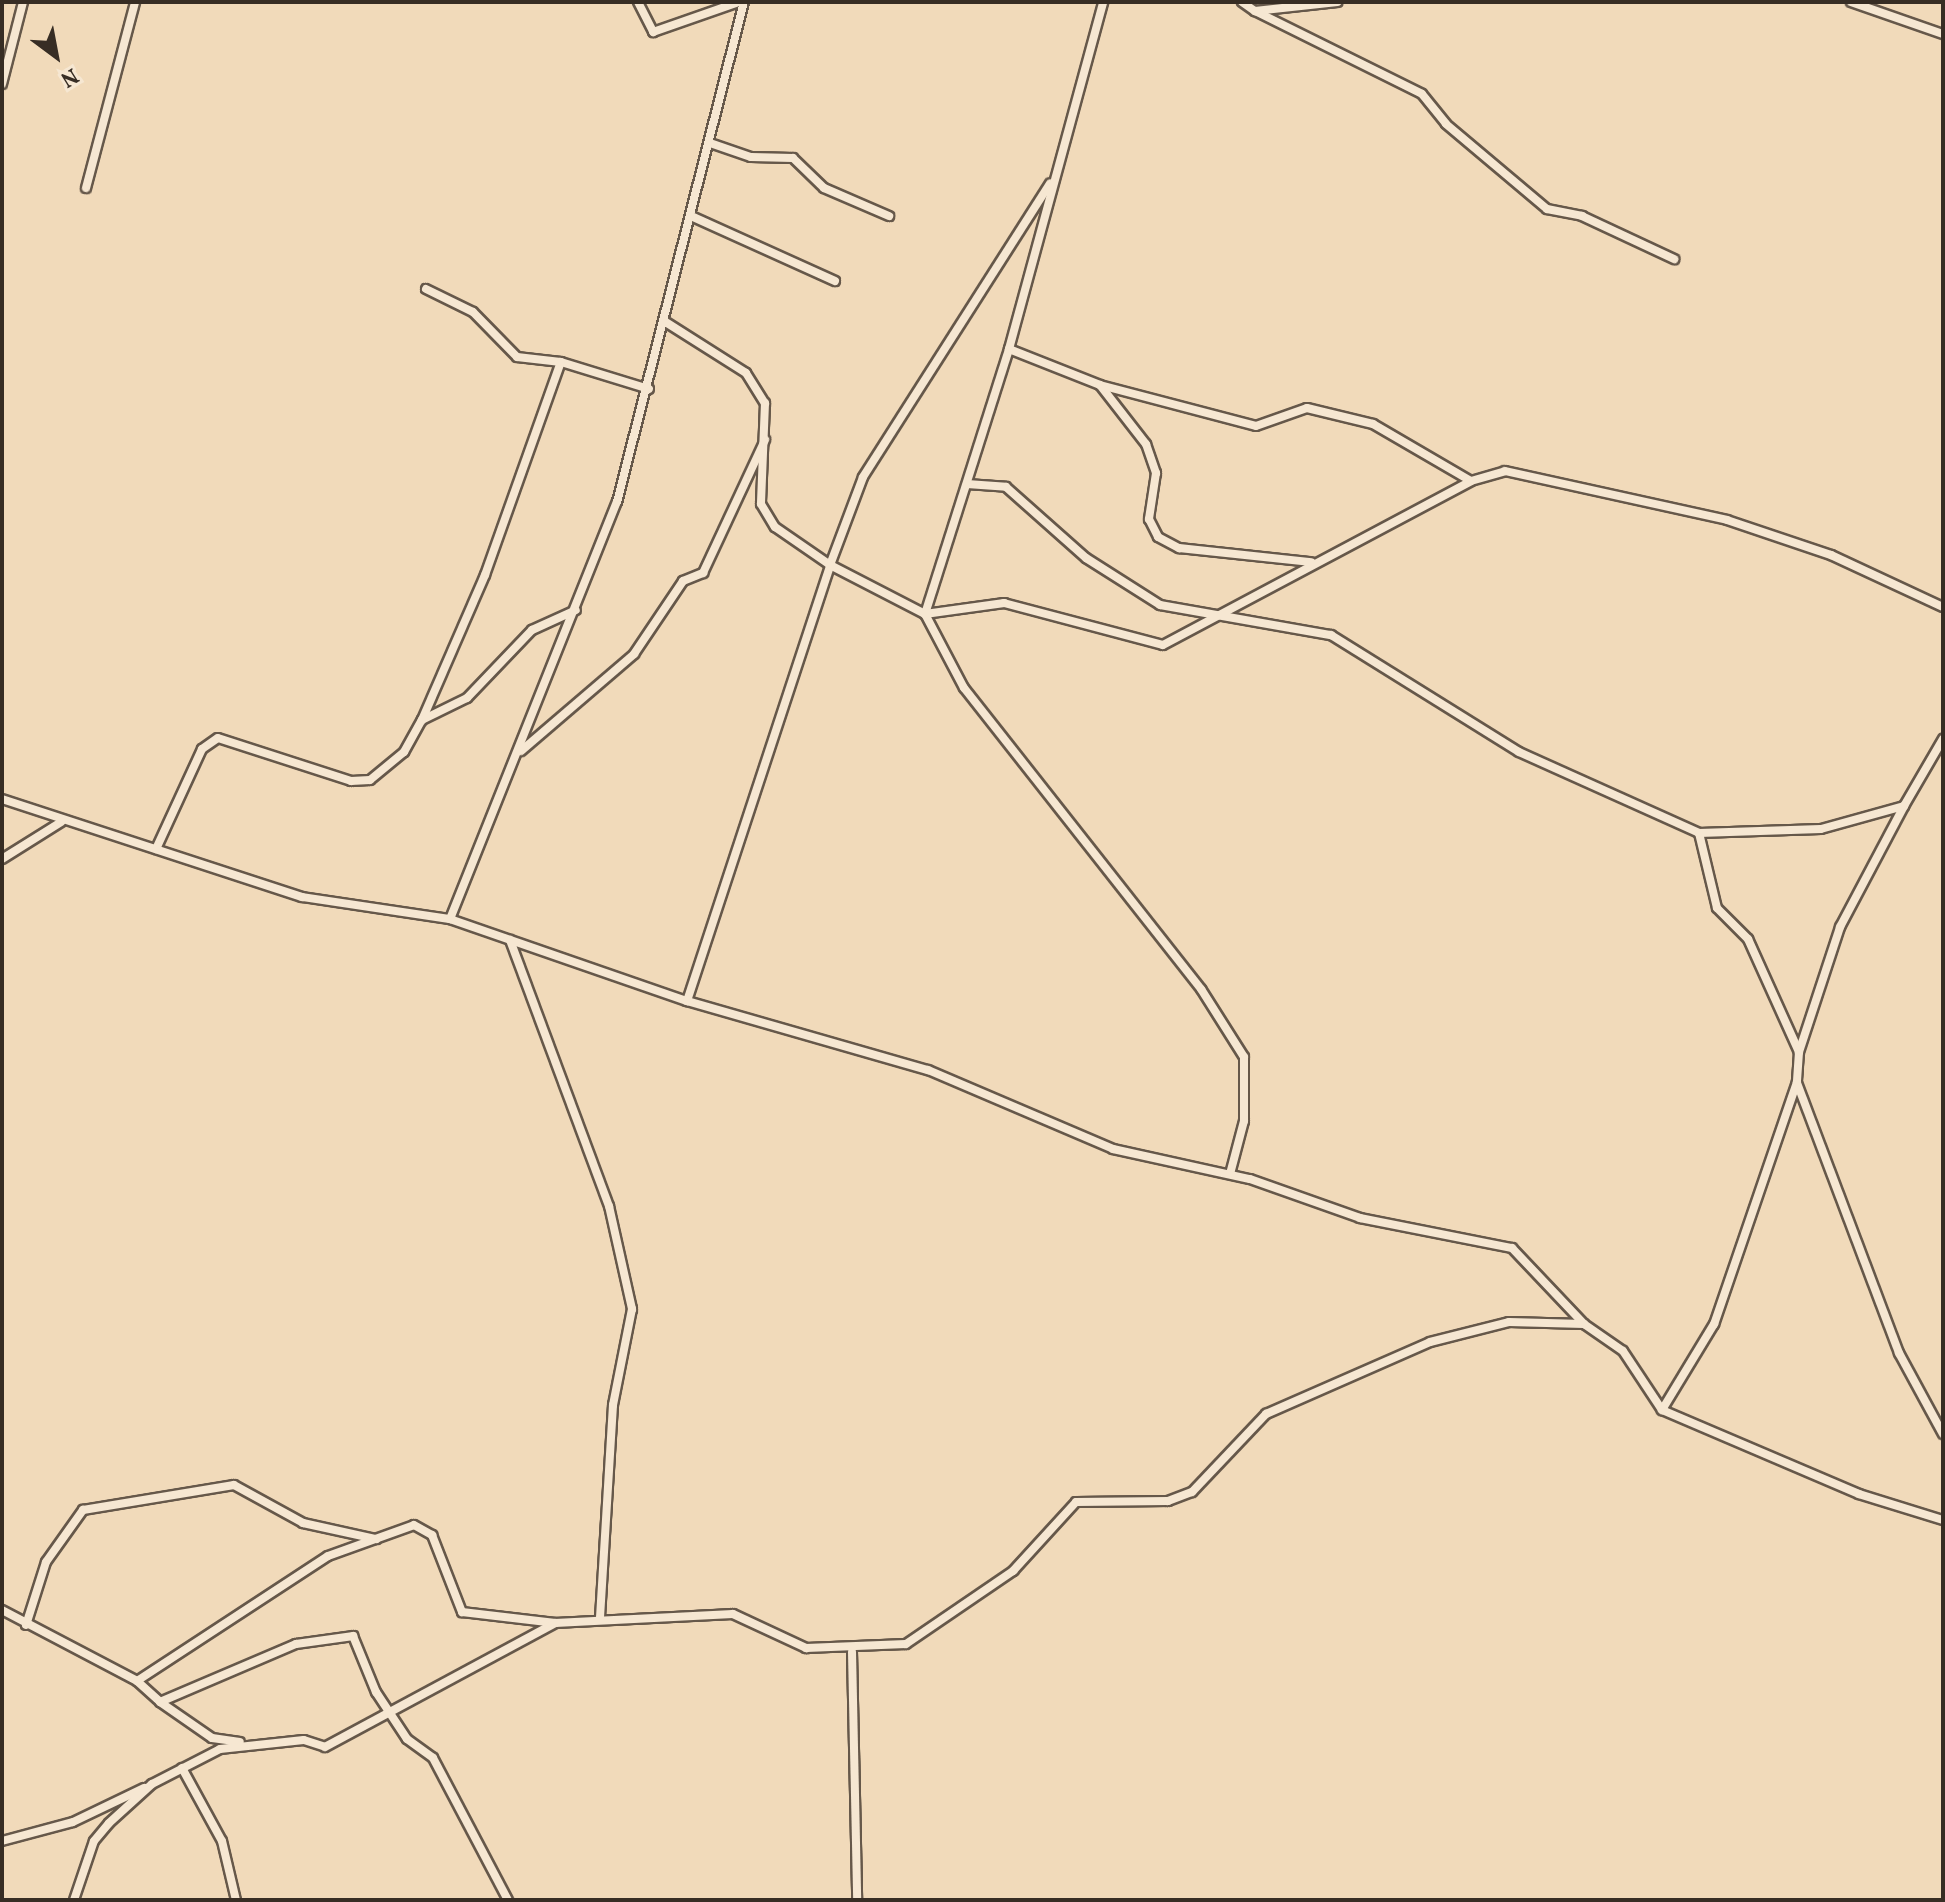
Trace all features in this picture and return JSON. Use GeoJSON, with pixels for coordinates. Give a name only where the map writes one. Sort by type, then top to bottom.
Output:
{"type":"FeatureCollection","features":[{"type":"Feature","properties":{"kind":"street"},"geometry":{"type":"LineString","coordinates":[[2,84],[23,2]]}},
{"type":"Feature","properties":{"kind":"street"},"geometry":{"type":"LineString","coordinates":[[86,188],[135,2]]}},
{"type":"Feature","properties":{"kind":"street"},"geometry":{"type":"LineString","coordinates":[[638,2],[653,32],[741,2]]}},
{"type":"Feature","properties":{"kind":"street"},"geometry":{"type":"LineString","coordinates":[[450,919],[577,610],[649,389],[710,143],[741,2]]}},
{"type":"Feature","properties":{"kind":"street"},"geometry":{"type":"LineString","coordinates":[[925,614],[1009,349],[1103,2]]}},
{"type":"Feature","properties":{"kind":"street"},"geometry":{"type":"LineString","coordinates":[[1242,2],[1422,94],[1547,209],[1582,216],[1674,259]]}},
{"type":"Feature","properties":{"kind":"street"},"geometry":{"type":"LineString","coordinates":[[1255,11],[1338,2]]}},
{"type":"Feature","properties":{"kind":"street"},"geometry":{"type":"LineString","coordinates":[[1851,2],[1943,34]]}},
{"type":"Feature","properties":{"kind":"street"},"geometry":{"type":"LineString","coordinates":[[710,143],[751,157],[793,158],[824,188],[889,216]]}},
{"type":"Feature","properties":{"kind":"street"},"geometry":{"type":"LineString","coordinates":[[687,1001],[830,565],[863,477],[1057,173]]}},
{"type":"Feature","properties":{"kind":"street"},"geometry":{"type":"LineString","coordinates":[[691,216],[835,281]]}},
{"type":"Feature","properties":{"kind":"street"},"geometry":{"type":"LineString","coordinates":[[426,289],[473,312],[517,357],[561,362],[649,389]]}},
{"type":"Feature","properties":{"kind":"street"},"geometry":{"type":"LineString","coordinates":[[664,321],[746,373],[765,403],[761,504],[775,527],[815,548],[830,565],[925,614],[964,688],[1201,989],[1244,1057],[1244,1121],[1230,1174]]}},
{"type":"Feature","properties":{"kind":"street"},"geometry":{"type":"LineString","coordinates":[[1009,349],[1100,385],[1256,426],[1307,408],[1373,424],[1471,481]]}},
{"type":"Feature","properties":{"kind":"street"},"geometry":{"type":"LineString","coordinates":[[156,849],[202,749],[218,738],[360,781],[404,752],[422,720],[485,575],[561,362]]}},
{"type":"Feature","properties":{"kind":"street"},"geometry":{"type":"LineString","coordinates":[[1100,385],[1146,444],[1156,473],[1149,519],[1158,537],[1179,548],[1312,562]]}},
{"type":"Feature","properties":{"kind":"street"},"geometry":{"type":"LineString","coordinates":[[518,755],[634,654],[683,581],[703,573],[765,440]]}},
{"type":"Feature","properties":{"kind":"street"},"geometry":{"type":"LineString","coordinates":[[925,614],[1004,603],[1163,645],[1312,562],[1471,481],[1526,472],[1727,520],[1831,555],[1943,607]]}},
{"type":"Feature","properties":{"kind":"street"},"geometry":{"type":"LineString","coordinates":[[967,484],[1006,487],[1086,558],[1160,605],[1331,635],[1519,752],[1699,833],[1821,829],[1904,806]]}},
{"type":"Feature","properties":{"kind":"street"},"geometry":{"type":"LineString","coordinates":[[422,720],[467,698],[532,630],[577,610]]}},
{"type":"Feature","properties":{"kind":"street"},"geometry":{"type":"LineString","coordinates":[[1662,1410],[1714,1324],[1797,1082],[1799,1052],[1840,927],[1943,739]]}},
{"type":"Feature","properties":{"kind":"street"},"geometry":{"type":"LineString","coordinates":[[2,799],[61,822],[331,904],[450,919],[687,1001],[928,1070],[1113,1149],[1230,1174],[1360,1218],[1512,1248],[1584,1324],[1623,1351],[1662,1410],[1859,1494],[1943,1520]]}},
{"type":"Feature","properties":{"kind":"street"},"geometry":{"type":"LineString","coordinates":[[2,859],[61,822]]}},
{"type":"Feature","properties":{"kind":"street"},"geometry":{"type":"LineString","coordinates":[[1699,833],[1717,908],[1748,939],[1799,1052]]}},
{"type":"Feature","properties":{"kind":"street"},"geometry":{"type":"LineString","coordinates":[[510,940],[609,1206],[632,1309],[613,1405],[600,1619]]}},
{"type":"Feature","properties":{"kind":"street"},"geometry":{"type":"LineString","coordinates":[[1797,1082],[1899,1353],[1943,1434]]}},
{"type":"Feature","properties":{"kind":"street"},"geometry":{"type":"LineString","coordinates":[[137,1681],[328,1556],[414,1525],[432,1535],[452,1600],[470,1618],[555,1623],[733,1614],[806,1648],[852,1652],[906,1644],[987,1591],[1076,1502],[1168,1501],[1192,1492],[1266,1414],[1430,1342],[1509,1322],[1584,1324]]}},
{"type":"Feature","properties":{"kind":"street"},"geometry":{"type":"LineString","coordinates":[[26,1625],[46,1562],[83,1510],[234,1485],[303,1523],[377,1539]]}},
{"type":"Feature","properties":{"kind":"street"},"geometry":{"type":"LineString","coordinates":[[2,1610],[137,1681],[160,1702],[212,1738],[246,1744],[304,1740],[325,1747],[555,1623]]}},
{"type":"Feature","properties":{"kind":"street"},"geometry":{"type":"LineString","coordinates":[[160,1702],[296,1644],[353,1636],[390,1714],[433,1758],[508,1900]]}},
{"type":"Feature","properties":{"kind":"street"},"geometry":{"type":"LineString","coordinates":[[852,1652],[857,1900]]}},
{"type":"Feature","properties":{"kind":"street"},"geometry":{"type":"LineString","coordinates":[[2,1841],[73,1822],[182,1768],[246,1744]]}},
{"type":"Feature","properties":{"kind":"street"},"geometry":{"type":"LineString","coordinates":[[182,1768],[222,1841],[236,1900]]}},
{"type":"Feature","properties":{"kind":"street"},"geometry":{"type":"LineString","coordinates":[[74,1900],[94,1841],[152,1784]]}}]}
